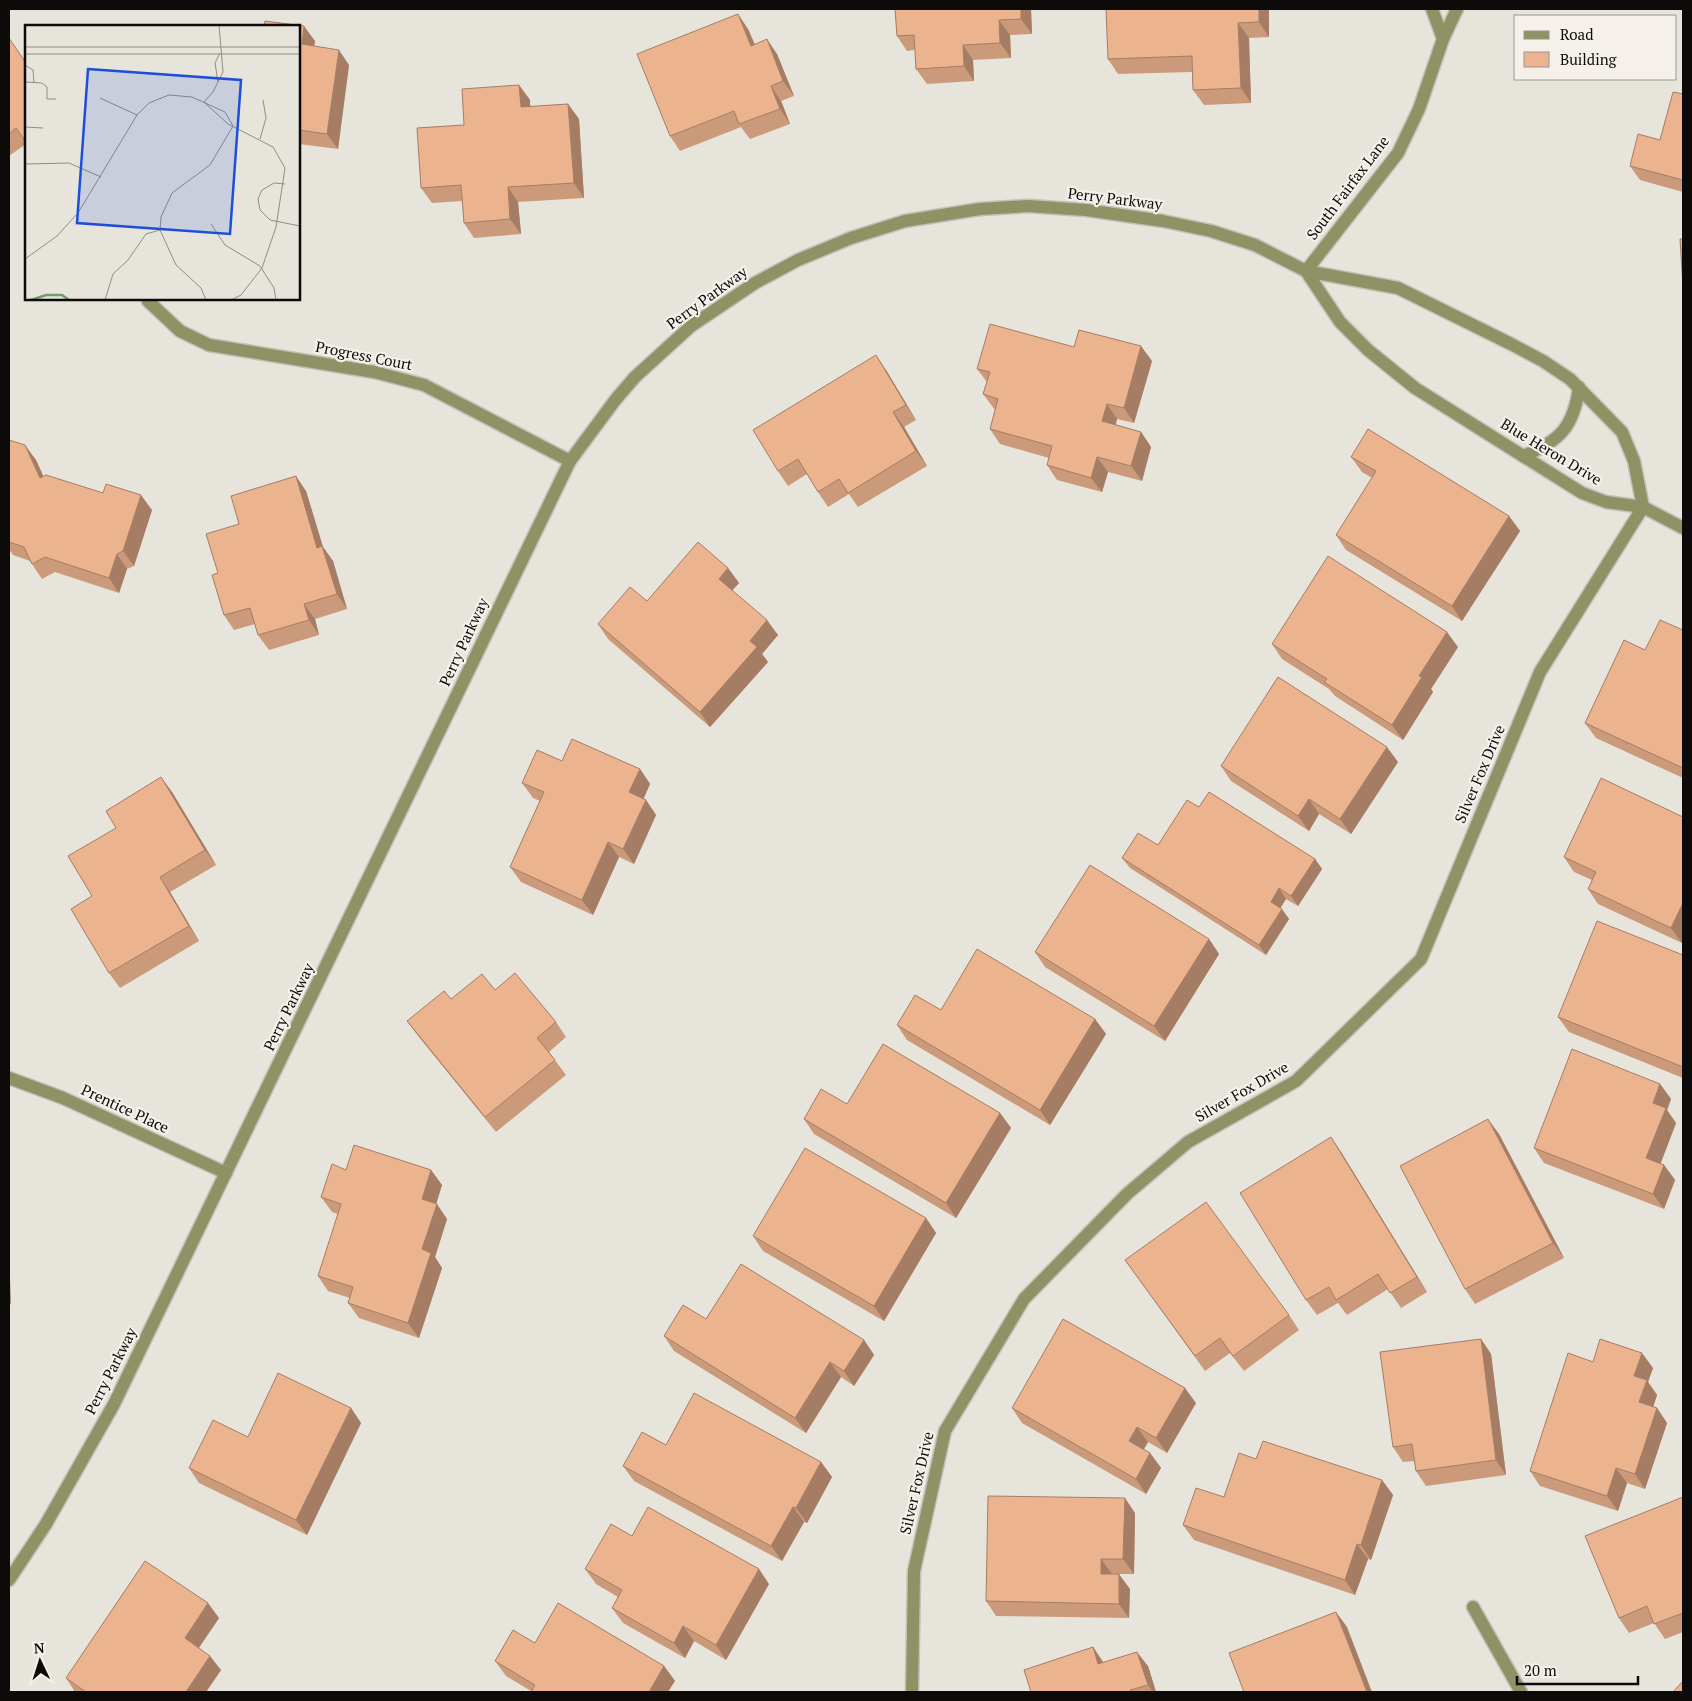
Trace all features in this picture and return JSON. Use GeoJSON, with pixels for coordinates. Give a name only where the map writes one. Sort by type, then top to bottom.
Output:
{"type":"FeatureCollection","features":[{"type":"Feature","properties":{"kind":"street"},"geometry":{"type":"LineString","coordinates":[[1432,9],[1442,39]]}},
{"type":"Feature","properties":{"kind":"street","name":"South Fairfax Lane"},"geometry":{"type":"LineString","coordinates":[[1306,271],[1398,153],[1419,109],[1442,39],[1457,9]]}},
{"type":"Feature","properties":{"kind":"street","name":"Perry Parkway"},"geometry":{"type":"LineString","coordinates":[[9,1580],[46,1524],[114,1404],[570,461],[629,384],[691,326],[755,283],[798,260],[851,238],[905,221],[980,209],[1028,206],[1086,210],[1163,221],[1211,231],[1255,245],[1306,271]]}},
{"type":"Feature","properties":{"kind":"street"},"geometry":{"type":"LineString","coordinates":[[1306,271],[1398,288],[1544,361],[1579,388],[1622,432],[1634,461],[1643,507],[1683,528]]}},
{"type":"Feature","properties":{"kind":"street","name":"Blue Heron Drive"},"geometry":{"type":"LineString","coordinates":[[1306,271],[1340,322],[1368,350],[1415,388],[1582,493],[1606,502],[1643,507]]}},
{"type":"Feature","properties":{"kind":"street","name":"Progress Court"},"geometry":{"type":"LineString","coordinates":[[148,301],[180,330],[209,345],[374,372],[424,385],[570,461]]}},
{"type":"Feature","properties":{"kind":"street"},"geometry":{"type":"LineString","coordinates":[[1524,456],[1543,448],[1564,430],[1573,416],[1579,388]]}},
{"type":"Feature","properties":{"kind":"street","name":"Silver Fox Drive"},"geometry":{"type":"LineString","coordinates":[[912,1692],[914,1571],[945,1431],[1024,1299],[1127,1194],[1188,1142],[1296,1081],[1421,959],[1540,672],[1643,507]]}},
{"type":"Feature","properties":{"kind":"street","name":"Prentice Place"},"geometry":{"type":"LineString","coordinates":[[9,1078],[63,1098],[226,1173]]}},
{"type":"Feature","properties":{"kind":"street"},"geometry":{"type":"LineString","coordinates":[[1473,1607],[1521,1692]]}},
{"type":"Feature","properties":{"kind":"building"},"geometry":{"type":"Polygon","coordinates":[[[895,9],[1021,9],[1021,19],[999,20],[1000,43],[963,45],[964,66],[916,69],[914,35],[897,36],[895,9]]]}},
{"type":"Feature","properties":{"kind":"building"},"geometry":{"type":"Polygon","coordinates":[[[1106,9],[1259,9],[1259,22],[1238,23],[1241,88],[1193,90],[1192,56],[1108,59],[1106,9]]]}},
{"type":"Feature","properties":{"kind":"building"},"geometry":{"type":"Polygon","coordinates":[[[738,14],[751,46],[767,39],[783,81],[771,86],[780,109],[739,124],[734,111],[670,136],[637,54],[738,14]]]}},
{"type":"Feature","properties":{"kind":"building"},"geometry":{"type":"Polygon","coordinates":[[[265,21],[296,25],[264,25],[265,21]]]}},
{"type":"Feature","properties":{"kind":"building"},"geometry":{"type":"Polygon","coordinates":[[[300,25],[304,26],[302,44],[339,50],[327,134],[300,130],[300,25]]]}},
{"type":"Feature","properties":{"kind":"building"},"geometry":{"type":"Polygon","coordinates":[[[9,38],[25,62],[25,141],[16,128],[9,134],[9,38]]]}},
{"type":"Feature","properties":{"kind":"building"},"geometry":{"type":"Polygon","coordinates":[[[519,85],[521,107],[568,104],[574,183],[508,187],[510,219],[464,223],[461,185],[421,188],[417,128],[464,125],[462,89],[519,85]]]}},
{"type":"Feature","properties":{"kind":"building"},"geometry":{"type":"Polygon","coordinates":[[[1673,92],[1683,94],[1683,180],[1630,166],[1638,134],[1660,140],[1673,92]]]}},
{"type":"Feature","properties":{"kind":"building"},"geometry":{"type":"Polygon","coordinates":[[[1680,239],[1683,239],[1683,286],[1680,239]]]}},
{"type":"Feature","properties":{"kind":"building"},"geometry":{"type":"Polygon","coordinates":[[[990,324],[1074,347],[1079,330],[1141,346],[1124,408],[1107,404],[1102,421],[1141,432],[1131,466],[1097,457],[1091,478],[1047,465],[1052,446],[990,429],[998,399],[983,394],[990,372],[977,369],[990,324]]]}},
{"type":"Feature","properties":{"kind":"building"},"geometry":{"type":"Polygon","coordinates":[[[876,355],[906,405],[893,412],[916,451],[848,493],[839,479],[818,492],[798,459],[778,471],[753,430],[876,355]]]}},
{"type":"Feature","properties":{"kind":"building"},"geometry":{"type":"Polygon","coordinates":[[[1368,429],[1509,516],[1452,606],[1336,535],[1376,471],[1351,457],[1368,429]]]}},
{"type":"Feature","properties":{"kind":"building"},"geometry":{"type":"Polygon","coordinates":[[[9,440],[25,445],[40,478],[46,475],[103,493],[106,484],[141,495],[123,551],[117,554],[109,578],[45,557],[32,564],[24,547],[9,542],[9,440]]]}},
{"type":"Feature","properties":{"kind":"building"},"geometry":{"type":"Polygon","coordinates":[[[296,476],[317,548],[322,546],[337,594],[304,604],[309,620],[258,635],[250,608],[224,615],[212,575],[218,573],[206,534],[239,524],[231,496],[296,476]]]}},
{"type":"Feature","properties":{"kind":"building"},"geometry":{"type":"Polygon","coordinates":[[[698,542],[728,568],[719,579],[767,620],[750,641],[757,647],[700,712],[598,624],[630,587],[647,601],[698,542]]]}},
{"type":"Feature","properties":{"kind":"building"},"geometry":{"type":"Polygon","coordinates":[[[1328,556],[1447,632],[1419,676],[1422,677],[1392,725],[1324,682],[1327,679],[1272,644],[1328,556]]]}},
{"type":"Feature","properties":{"kind":"building"},"geometry":{"type":"Polygon","coordinates":[[[1660,620],[1683,630],[1683,768],[1585,723],[1624,640],[1645,650],[1660,620]]]}},
{"type":"Feature","properties":{"kind":"building"},"geometry":{"type":"Polygon","coordinates":[[[1278,677],[1387,747],[1340,819],[1309,799],[1298,816],[1221,766],[1278,677]]]}},
{"type":"Feature","properties":{"kind":"building"},"geometry":{"type":"Polygon","coordinates":[[[572,739],[640,769],[629,792],[646,800],[623,849],[608,842],[582,900],[510,867],[544,792],[522,783],[537,750],[562,761],[572,739]]]}},
{"type":"Feature","properties":{"kind":"building"},"geometry":{"type":"Polygon","coordinates":[[[161,777],[205,850],[160,877],[189,926],[109,973],[71,909],[92,896],[68,856],[116,828],[106,811],[161,777]]]}},
{"type":"Feature","properties":{"kind":"building"},"geometry":{"type":"Polygon","coordinates":[[[1601,778],[1683,817],[1683,903],[1671,928],[1588,889],[1596,872],[1564,857],[1601,778]]]}},
{"type":"Feature","properties":{"kind":"building"},"geometry":{"type":"Polygon","coordinates":[[[1209,792],[1315,859],[1291,896],[1279,888],[1271,902],[1282,909],[1259,945],[1122,858],[1138,833],[1158,845],[1187,800],[1199,807],[1209,792]]]}},
{"type":"Feature","properties":{"kind":"building"},"geometry":{"type":"Polygon","coordinates":[[[1090,865],[1209,939],[1154,1026],[1035,952],[1090,865]]]}},
{"type":"Feature","properties":{"kind":"building"},"geometry":{"type":"Polygon","coordinates":[[[1597,921],[1683,955],[1683,1067],[1558,1017],[1597,921]]]}},
{"type":"Feature","properties":{"kind":"building"},"geometry":{"type":"Polygon","coordinates":[[[977,949],[1095,1019],[1040,1110],[897,1025],[915,995],[941,1010],[977,949]]]}},
{"type":"Feature","properties":{"kind":"building"},"geometry":{"type":"Polygon","coordinates":[[[515,973],[556,1022],[537,1038],[555,1060],[485,1117],[407,1021],[444,991],[451,999],[482,974],[495,990],[515,973]]]}},
{"type":"Feature","properties":{"kind":"building"},"geometry":{"type":"Polygon","coordinates":[[[883,1044],[1000,1113],[946,1203],[804,1119],[821,1089],[847,1104],[883,1044]]]}},
{"type":"Feature","properties":{"kind":"building"},"geometry":{"type":"Polygon","coordinates":[[[1572,1049],[1660,1084],[1653,1103],[1666,1108],[1646,1158],[1664,1165],[1653,1194],[1534,1148],[1572,1049]]]}},
{"type":"Feature","properties":{"kind":"building"},"geometry":{"type":"Polygon","coordinates":[[[1488,1119],[1553,1243],[1465,1289],[1400,1166],[1488,1119]]]}},
{"type":"Feature","properties":{"kind":"building"},"geometry":{"type":"Polygon","coordinates":[[[1331,1137],[1417,1277],[1390,1293],[1378,1274],[1336,1300],[1329,1287],[1306,1300],[1240,1193],[1331,1137]]]}},
{"type":"Feature","properties":{"kind":"building"},"geometry":{"type":"Polygon","coordinates":[[[354,1145],[431,1170],[422,1199],[437,1204],[422,1249],[431,1253],[408,1323],[348,1303],[353,1287],[318,1276],[341,1204],[321,1197],[332,1164],[346,1170],[354,1145]]]}},
{"type":"Feature","properties":{"kind":"building"},"geometry":{"type":"Polygon","coordinates":[[[805,1148],[926,1218],[874,1306],[753,1236],[805,1148]]]}},
{"type":"Feature","properties":{"kind":"building"},"geometry":{"type":"Polygon","coordinates":[[[1206,1202],[1289,1315],[1233,1356],[1220,1338],[1195,1356],[1125,1260],[1206,1202]]]}},
{"type":"Feature","properties":{"kind":"building"},"geometry":{"type":"Polygon","coordinates":[[[741,1264],[864,1340],[844,1371],[830,1362],[795,1418],[664,1336],[683,1305],[706,1319],[741,1264]]]}},
{"type":"Feature","properties":{"kind":"building"},"geometry":{"type":"Polygon","coordinates":[[[1063,1319],[1185,1388],[1156,1438],[1137,1427],[1129,1441],[1150,1453],[1136,1479],[1012,1408],[1063,1319]]]}},
{"type":"Feature","properties":{"kind":"building"},"geometry":{"type":"Polygon","coordinates":[[[1481,1339],[1496,1460],[1416,1471],[1412,1444],[1393,1447],[1380,1352],[1481,1339]]]}},
{"type":"Feature","properties":{"kind":"building"},"geometry":{"type":"Polygon","coordinates":[[[1600,1339],[1642,1353],[1634,1376],[1647,1380],[1639,1402],[1657,1408],[1635,1474],[1616,1468],[1607,1496],[1530,1471],[1568,1353],[1593,1362],[1600,1339]]]}},
{"type":"Feature","properties":{"kind":"building"},"geometry":{"type":"Polygon","coordinates":[[[278,1373],[351,1408],[296,1520],[189,1468],[213,1420],[248,1437],[278,1373]]]}},
{"type":"Feature","properties":{"kind":"building"},"geometry":{"type":"Polygon","coordinates":[[[694,1393],[821,1462],[796,1508],[793,1507],[771,1546],[623,1466],[642,1432],[666,1445],[694,1393]]]}},
{"type":"Feature","properties":{"kind":"building"},"geometry":{"type":"Polygon","coordinates":[[[1263,1441],[1382,1480],[1361,1545],[1357,1544],[1345,1580],[1183,1525],[1196,1488],[1224,1497],[1239,1453],[1256,1459],[1263,1441]]]}},
{"type":"Feature","properties":{"kind":"building"},"geometry":{"type":"Polygon","coordinates":[[[988,1496],[1125,1498],[1123,1559],[1101,1559],[1101,1574],[1119,1574],[1119,1604],[986,1601],[988,1496]]]}},
{"type":"Feature","properties":{"kind":"building"},"geometry":{"type":"Polygon","coordinates":[[[1683,1497],[1683,1613],[1654,1624],[1647,1606],[1619,1618],[1585,1536],[1683,1497]]]}},
{"type":"Feature","properties":{"kind":"building"},"geometry":{"type":"Polygon","coordinates":[[[648,1507],[759,1569],[716,1645],[683,1626],[674,1643],[612,1608],[622,1590],[585,1569],[611,1524],[632,1536],[648,1507]]]}},
{"type":"Feature","properties":{"kind":"building"},"geometry":{"type":"Polygon","coordinates":[[[145,1561],[208,1603],[185,1638],[210,1656],[186,1692],[86,1692],[66,1678],[145,1561]]]}},
{"type":"Feature","properties":{"kind":"building"},"geometry":{"type":"Polygon","coordinates":[[[558,1603],[664,1666],[649,1692],[531,1692],[535,1685],[495,1661],[513,1630],[535,1643],[558,1603]]]}},
{"type":"Feature","properties":{"kind":"building"},"geometry":{"type":"Polygon","coordinates":[[[1336,1612],[1367,1692],[1244,1692],[1229,1653],[1336,1612]]]}},
{"type":"Feature","properties":{"kind":"building"},"geometry":{"type":"Polygon","coordinates":[[[1093,1647],[1098,1664],[1137,1652],[1148,1685],[1130,1690],[1131,1692],[1031,1692],[1024,1670],[1093,1647]]]}},
{"type":"Feature","properties":{"kind":"building"},"geometry":{"type":"Polygon","coordinates":[[[1683,1681],[1683,1692],[1673,1692],[1683,1681]]]}}]}
